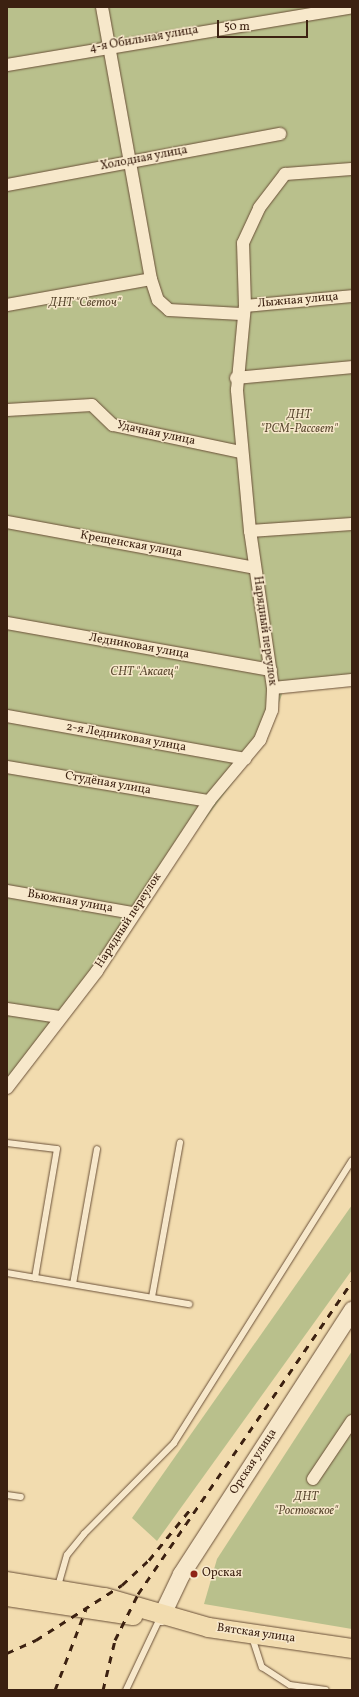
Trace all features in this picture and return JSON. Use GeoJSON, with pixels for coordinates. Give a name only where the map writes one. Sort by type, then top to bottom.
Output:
{"type":"FeatureCollection","features":[{"type":"Feature","properties":{"kind":"main road","name":"Орская улица"},"geometry":{"type":"LineString","coordinates":[[161,1616],[181,1574],[352,1310]]}},
{"type":"Feature","properties":{"kind":"main road","name":"Вятская улица"},"geometry":{"type":"LineString","coordinates":[[7,1581],[104,1597],[161,1616],[251,1634],[352,1648]]}},
{"type":"Feature","properties":{"kind":"main road","name":"Вятская улица"},"geometry":{"type":"LineString","coordinates":[[7,1596],[113,1613],[161,1616]]}},
{"type":"Feature","properties":{"kind":"street"},"geometry":{"type":"LineString","coordinates":[[7,305],[151,279],[132,162],[102,7]]}},
{"type":"Feature","properties":{"kind":"street","name":"4-я Обильная улица"},"geometry":{"type":"LineString","coordinates":[[7,65],[334,7],[352,7]]}},
{"type":"Feature","properties":{"kind":"street","name":"Холодная улица"},"geometry":{"type":"LineString","coordinates":[[7,185],[280,134]]}},
{"type":"Feature","properties":{"kind":"street","name":"Нарядный переулок"},"geometry":{"type":"LineString","coordinates":[[7,1088],[58,1017],[97,971],[133,912],[209,801],[245,760],[260,740],[272,710],[273,688],[250,530],[241,452],[236,378],[243,310],[243,243],[259,208],[285,174],[352,169]]}},
{"type":"Feature","properties":{"kind":"street","name":"Лыжная улица"},"geometry":{"type":"LineString","coordinates":[[151,279],[158,300],[169,310],[243,310],[352,296]]}},
{"type":"Feature","properties":{"kind":"street"},"geometry":{"type":"LineString","coordinates":[[236,378],[352,367]]}},
{"type":"Feature","properties":{"kind":"street","name":"Удачная улица"},"geometry":{"type":"LineString","coordinates":[[7,410],[92,405],[113,425],[241,452]]}},
{"type":"Feature","properties":{"kind":"street","name":"Крещенская улица"},"geometry":{"type":"LineString","coordinates":[[7,522],[255,568]]}},
{"type":"Feature","properties":{"kind":"street"},"geometry":{"type":"LineString","coordinates":[[250,530],[352,524]]}},
{"type":"Feature","properties":{"kind":"street","name":"Ледниковая улица"},"geometry":{"type":"LineString","coordinates":[[7,623],[271,670]]}},
{"type":"Feature","properties":{"kind":"street"},"geometry":{"type":"LineString","coordinates":[[273,688],[352,680]]}},
{"type":"Feature","properties":{"kind":"street","name":"2-я Ледниковая улица"},"geometry":{"type":"LineString","coordinates":[[7,716],[245,760]]}},
{"type":"Feature","properties":{"kind":"street","name":"Студёная улица"},"geometry":{"type":"LineString","coordinates":[[7,767],[209,801]]}},
{"type":"Feature","properties":{"kind":"street","name":"Вьюжная улица"},"geometry":{"type":"LineString","coordinates":[[7,891],[133,912]]}},
{"type":"Feature","properties":{"kind":"street"},"geometry":{"type":"LineString","coordinates":[[7,1009],[58,1017]]}},
{"type":"Feature","properties":{"kind":"street"},"geometry":{"type":"LineString","coordinates":[[313,1479],[352,1421]]}},
{"type":"Feature","properties":{"kind":"lane"},"geometry":{"type":"LineString","coordinates":[[152,1297],[180,1142]]}},
{"type":"Feature","properties":{"kind":"lane"},"geometry":{"type":"LineString","coordinates":[[7,1143],[57,1149],[35,1278]]}},
{"type":"Feature","properties":{"kind":"lane"},"geometry":{"type":"LineString","coordinates":[[73,1284],[97,1149]]}},
{"type":"Feature","properties":{"kind":"lane"},"geometry":{"type":"LineString","coordinates":[[57,1589],[67,1555],[84,1534],[174,1443],[352,1160]]}},
{"type":"Feature","properties":{"kind":"lane"},"geometry":{"type":"LineString","coordinates":[[7,1274],[189,1304]]}},
{"type":"Feature","properties":{"kind":"lane"},"geometry":{"type":"LineString","coordinates":[[7,1495],[21,1497]]}},
{"type":"Feature","properties":{"kind":"lane"},"geometry":{"type":"LineString","coordinates":[[126,1690],[161,1616]]}},
{"type":"Feature","properties":{"kind":"lane"},"geometry":{"type":"LineString","coordinates":[[251,1634],[262,1667],[290,1685],[326,1690]]}},
{"type":"Feature","properties":{"kind":"green space","name":"СНТ \"Аксаец\""},"geometry":{"type":"Polygon","coordinates":[[[7,7],[352,7],[352,680],[284,689],[266,738],[135,913],[7,1095],[7,7]]]}},
{"type":"Feature","properties":{"kind":"green space"},"geometry":{"type":"Polygon","coordinates":[[[352,1205],[352,1270],[157,1541],[132,1518],[352,1205]]]}},
{"type":"Feature","properties":{"kind":"green space","name":"ДНТ \"Ростовское\""},"geometry":{"type":"Polygon","coordinates":[[[352,1351],[352,1629],[204,1604],[217,1559],[352,1351]]]}},
{"type":"Feature","properties":{"kind":"railway"},"geometry":{"type":"LineString","coordinates":[[103,1690],[115,1640],[138,1594],[352,1281]]}},
{"type":"Feature","properties":{"kind":"railway"},"geometry":{"type":"LineString","coordinates":[[7,1653],[36,1640],[122,1585],[149,1560],[192,1507]]}},
{"type":"Feature","properties":{"kind":"railway"},"geometry":{"type":"LineString","coordinates":[[55,1690],[86,1609]]}},
{"type":"Feature","properties":{"kind":"place","name":"Орская"},"geometry":{"type":"Point","coordinates":[194,1574]}},
{"type":"Feature","properties":{"kind":"park label","name":"ДНТ \"Светоч\""},"geometry":{"type":"Point","coordinates":[85,304]}},
{"type":"Feature","properties":{"kind":"park label","name":"ДНТ \"РСМ-Рассвет\""},"geometry":{"type":"Point","coordinates":[299,423]}}]}
